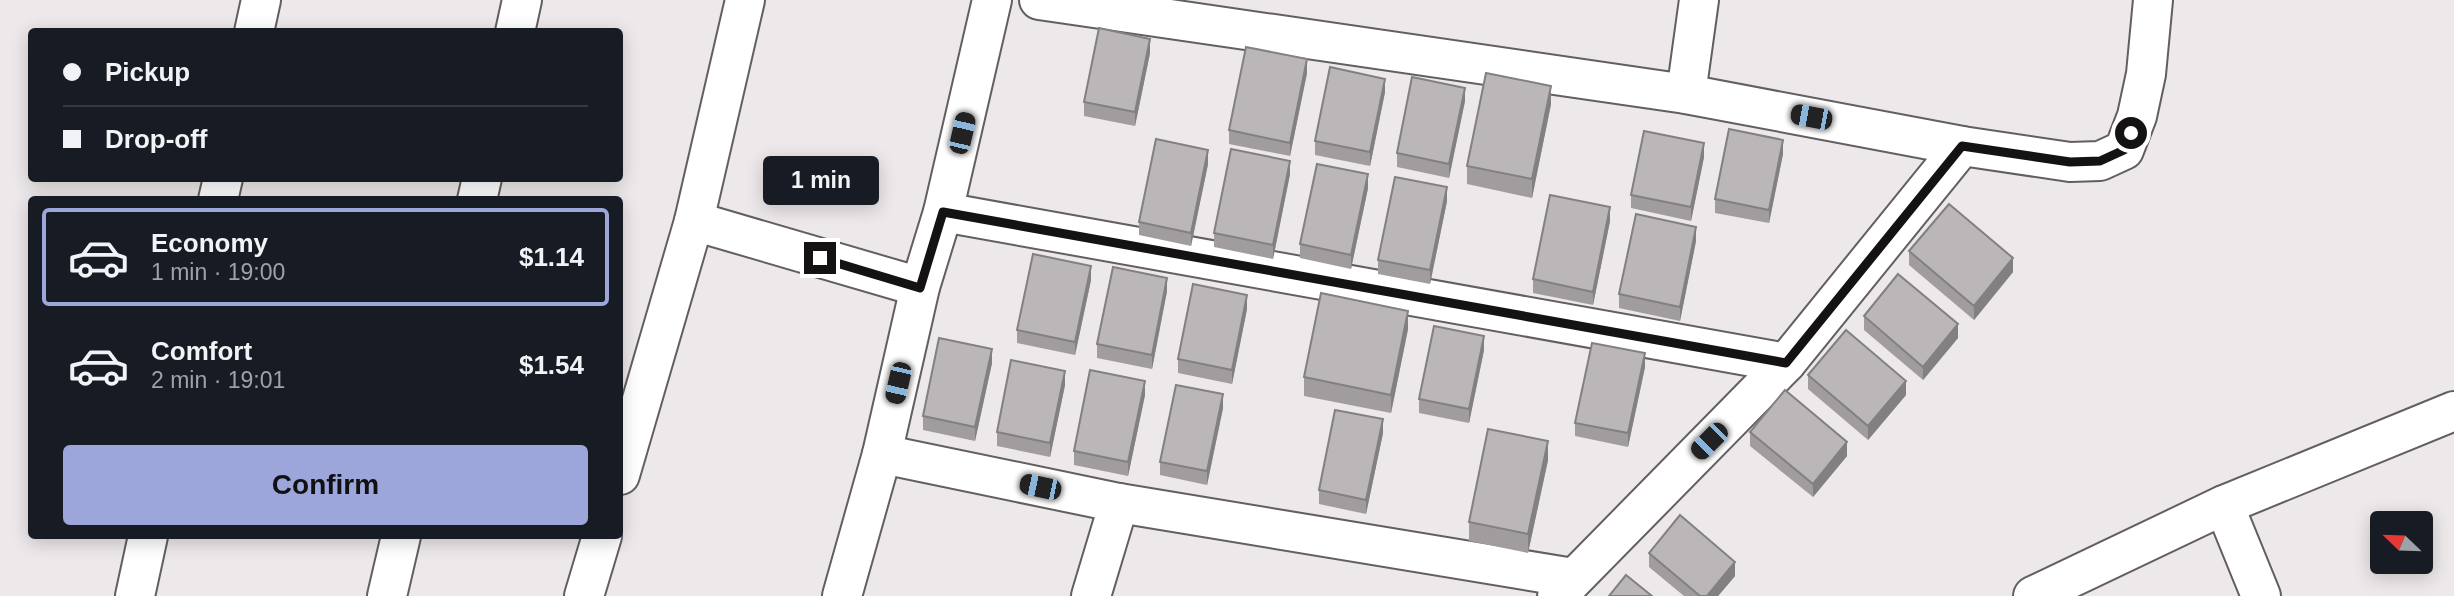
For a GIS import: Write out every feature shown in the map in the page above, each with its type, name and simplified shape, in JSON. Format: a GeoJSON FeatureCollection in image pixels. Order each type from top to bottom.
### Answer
{"type":"FeatureCollection","features":[{"type":"Feature","properties":{"kind":"street"},"geometry":{"type":"LineString","coordinates":[[255,28],[261,0]]}},
{"type":"Feature","properties":{"kind":"street"},"geometry":{"type":"LineString","coordinates":[[516,28],[522,0]]}},
{"type":"Feature","properties":{"kind":"street"},"geometry":{"type":"LineString","coordinates":[[623,465],[694,221],[745,0]]}},
{"type":"Feature","properties":{"kind":"street"},"geometry":{"type":"LineString","coordinates":[[842,596],[882,454],[920,288],[943,212],[992,0]]}},
{"type":"Feature","properties":{"kind":"street"},"geometry":{"type":"LineString","coordinates":[[1039,0],[1241,15],[1962,146],[2070,162],[2100,161],[2124,150],[2140,106],[2153,0]]}},
{"type":"Feature","properties":{"kind":"street"},"geometry":{"type":"LineString","coordinates":[[1686,94],[1699,0]]}},
{"type":"Feature","properties":{"kind":"street"},"geometry":{"type":"LineString","coordinates":[[882,454],[1119,503],[1565,587],[1786,363],[1962,146]]}},
{"type":"Feature","properties":{"kind":"street"},"geometry":{"type":"LineString","coordinates":[[943,212],[1786,363]]}},
{"type":"Feature","properties":{"kind":"street"},"geometry":{"type":"LineString","coordinates":[[694,221],[920,288]]}},
{"type":"Feature","properties":{"kind":"street"},"geometry":{"type":"LineString","coordinates":[[2033,596],[2224,505],[2454,411]]}},
{"type":"Feature","properties":{"kind":"street"},"geometry":{"type":"LineString","coordinates":[[1091,596],[1119,503]]}},
{"type":"Feature","properties":{"kind":"street"},"geometry":{"type":"LineString","coordinates":[[2224,505],[2261,596]]}},
{"type":"Feature","properties":{"kind":"street"},"geometry":{"type":"LineString","coordinates":[[135,596],[147,539]]}},
{"type":"Feature","properties":{"kind":"street"},"geometry":{"type":"LineString","coordinates":[[387,596],[400,539]]}},
{"type":"Feature","properties":{"kind":"street"},"geometry":{"type":"LineString","coordinates":[[584,596],[601,539]]}},
{"type":"Feature","properties":{"kind":"building"},"geometry":{"type":"Polygon","coordinates":[[[1099,28],[1150,39],[1135,112],[1084,102],[1099,28]]]}},
{"type":"Feature","properties":{"kind":"building"},"geometry":{"type":"Polygon","coordinates":[[[1246,47],[1307,59],[1290,143],[1229,130],[1246,47]]]}},
{"type":"Feature","properties":{"kind":"building"},"geometry":{"type":"Polygon","coordinates":[[[1330,67],[1385,79],[1370,152],[1315,141],[1330,67]]]}},
{"type":"Feature","properties":{"kind":"building"},"geometry":{"type":"Polygon","coordinates":[[[1486,73],[1551,86],[1532,179],[1467,166],[1486,73]]]}},
{"type":"Feature","properties":{"kind":"building"},"geometry":{"type":"Polygon","coordinates":[[[1412,77],[1465,88],[1449,164],[1397,153],[1412,77]]]}},
{"type":"Feature","properties":{"kind":"building"},"geometry":{"type":"Polygon","coordinates":[[[1729,129],[1783,140],[1769,210],[1715,199],[1729,129]]]}},
{"type":"Feature","properties":{"kind":"building"},"geometry":{"type":"Polygon","coordinates":[[[1644,131],[1704,143],[1691,207],[1631,195],[1644,131]]]}},
{"type":"Feature","properties":{"kind":"building"},"geometry":{"type":"Polygon","coordinates":[[[1156,139],[1208,150],[1191,233],[1139,222],[1156,139]]]}},
{"type":"Feature","properties":{"kind":"building"},"geometry":{"type":"Polygon","coordinates":[[[1231,149],[1290,161],[1273,245],[1214,233],[1231,149]]]}},
{"type":"Feature","properties":{"kind":"building"},"geometry":{"type":"Polygon","coordinates":[[[1317,164],[1368,174],[1351,255],[1300,244],[1317,164]]]}},
{"type":"Feature","properties":{"kind":"building"},"geometry":{"type":"Polygon","coordinates":[[[1395,177],[1447,187],[1430,270],[1378,260],[1395,177]]]}},
{"type":"Feature","properties":{"kind":"building"},"geometry":{"type":"Polygon","coordinates":[[[1550,195],[1610,207],[1593,292],[1533,279],[1550,195]]]}},
{"type":"Feature","properties":{"kind":"building"},"geometry":{"type":"Polygon","coordinates":[[[1949,204],[2013,258],[1974,306],[1909,251],[1949,204]]]}},
{"type":"Feature","properties":{"kind":"building"},"geometry":{"type":"Polygon","coordinates":[[[1636,214],[1696,227],[1680,307],[1619,294],[1636,214]]]}},
{"type":"Feature","properties":{"kind":"building"},"geometry":{"type":"Polygon","coordinates":[[[1033,254],[1091,266],[1075,342],[1017,330],[1033,254]]]}},
{"type":"Feature","properties":{"kind":"building"},"geometry":{"type":"Polygon","coordinates":[[[1113,267],[1167,278],[1152,355],[1097,344],[1113,267]]]}},
{"type":"Feature","properties":{"kind":"building"},"geometry":{"type":"Polygon","coordinates":[[[1898,274],[1958,324],[1923,367],[1864,316],[1898,274]]]}},
{"type":"Feature","properties":{"kind":"building"},"geometry":{"type":"Polygon","coordinates":[[[1193,284],[1247,295],[1232,370],[1178,359],[1193,284]]]}},
{"type":"Feature","properties":{"kind":"building"},"geometry":{"type":"Polygon","coordinates":[[[1321,293],[1408,311],[1391,395],[1304,377],[1321,293]]]}},
{"type":"Feature","properties":{"kind":"building"},"geometry":{"type":"Polygon","coordinates":[[[1434,326],[1484,336],[1469,409],[1419,399],[1434,326]]]}},
{"type":"Feature","properties":{"kind":"building"},"geometry":{"type":"Polygon","coordinates":[[[1846,330],[1906,381],[1868,426],[1808,375],[1846,330]]]}},
{"type":"Feature","properties":{"kind":"building"},"geometry":{"type":"Polygon","coordinates":[[[939,338],[992,349],[975,427],[923,416],[939,338]]]}},
{"type":"Feature","properties":{"kind":"building"},"geometry":{"type":"Polygon","coordinates":[[[1592,343],[1645,353],[1628,433],[1575,423],[1592,343]]]}},
{"type":"Feature","properties":{"kind":"building"},"geometry":{"type":"Polygon","coordinates":[[[1011,360],[1065,371],[1050,443],[997,432],[1011,360]]]}},
{"type":"Feature","properties":{"kind":"building"},"geometry":{"type":"Polygon","coordinates":[[[1090,370],[1145,381],[1128,462],[1074,451],[1090,370]]]}},
{"type":"Feature","properties":{"kind":"building"},"geometry":{"type":"Polygon","coordinates":[[[1176,385],[1223,394],[1207,471],[1160,462],[1176,385]]]}},
{"type":"Feature","properties":{"kind":"building"},"geometry":{"type":"Polygon","coordinates":[[[1785,390],[1847,442],[1813,484],[1750,432],[1785,390]]]}},
{"type":"Feature","properties":{"kind":"building"},"geometry":{"type":"Polygon","coordinates":[[[1335,410],[1383,419],[1366,500],[1319,490],[1335,410]]]}},
{"type":"Feature","properties":{"kind":"building"},"geometry":{"type":"Polygon","coordinates":[[[1488,429],[1548,441],[1528,534],[1469,522],[1488,429]]]}},
{"type":"Feature","properties":{"kind":"building"},"geometry":{"type":"Polygon","coordinates":[[[1680,515],[1735,562],[1707,596],[1700,596],[1649,553],[1680,515]]]}},
{"type":"Feature","properties":{"kind":"building"},"geometry":{"type":"Polygon","coordinates":[[[1626,575],[1652,596],[1609,596],[1626,575]]]}},
{"type":"Feature","properties":{"kind":"route"},"geometry":{"type":"LineString","coordinates":[[820,258],[920,288],[943,212],[1786,363],[1962,146],[2070,162],[2100,161],[2124,150],[2131,133]]}}]}
